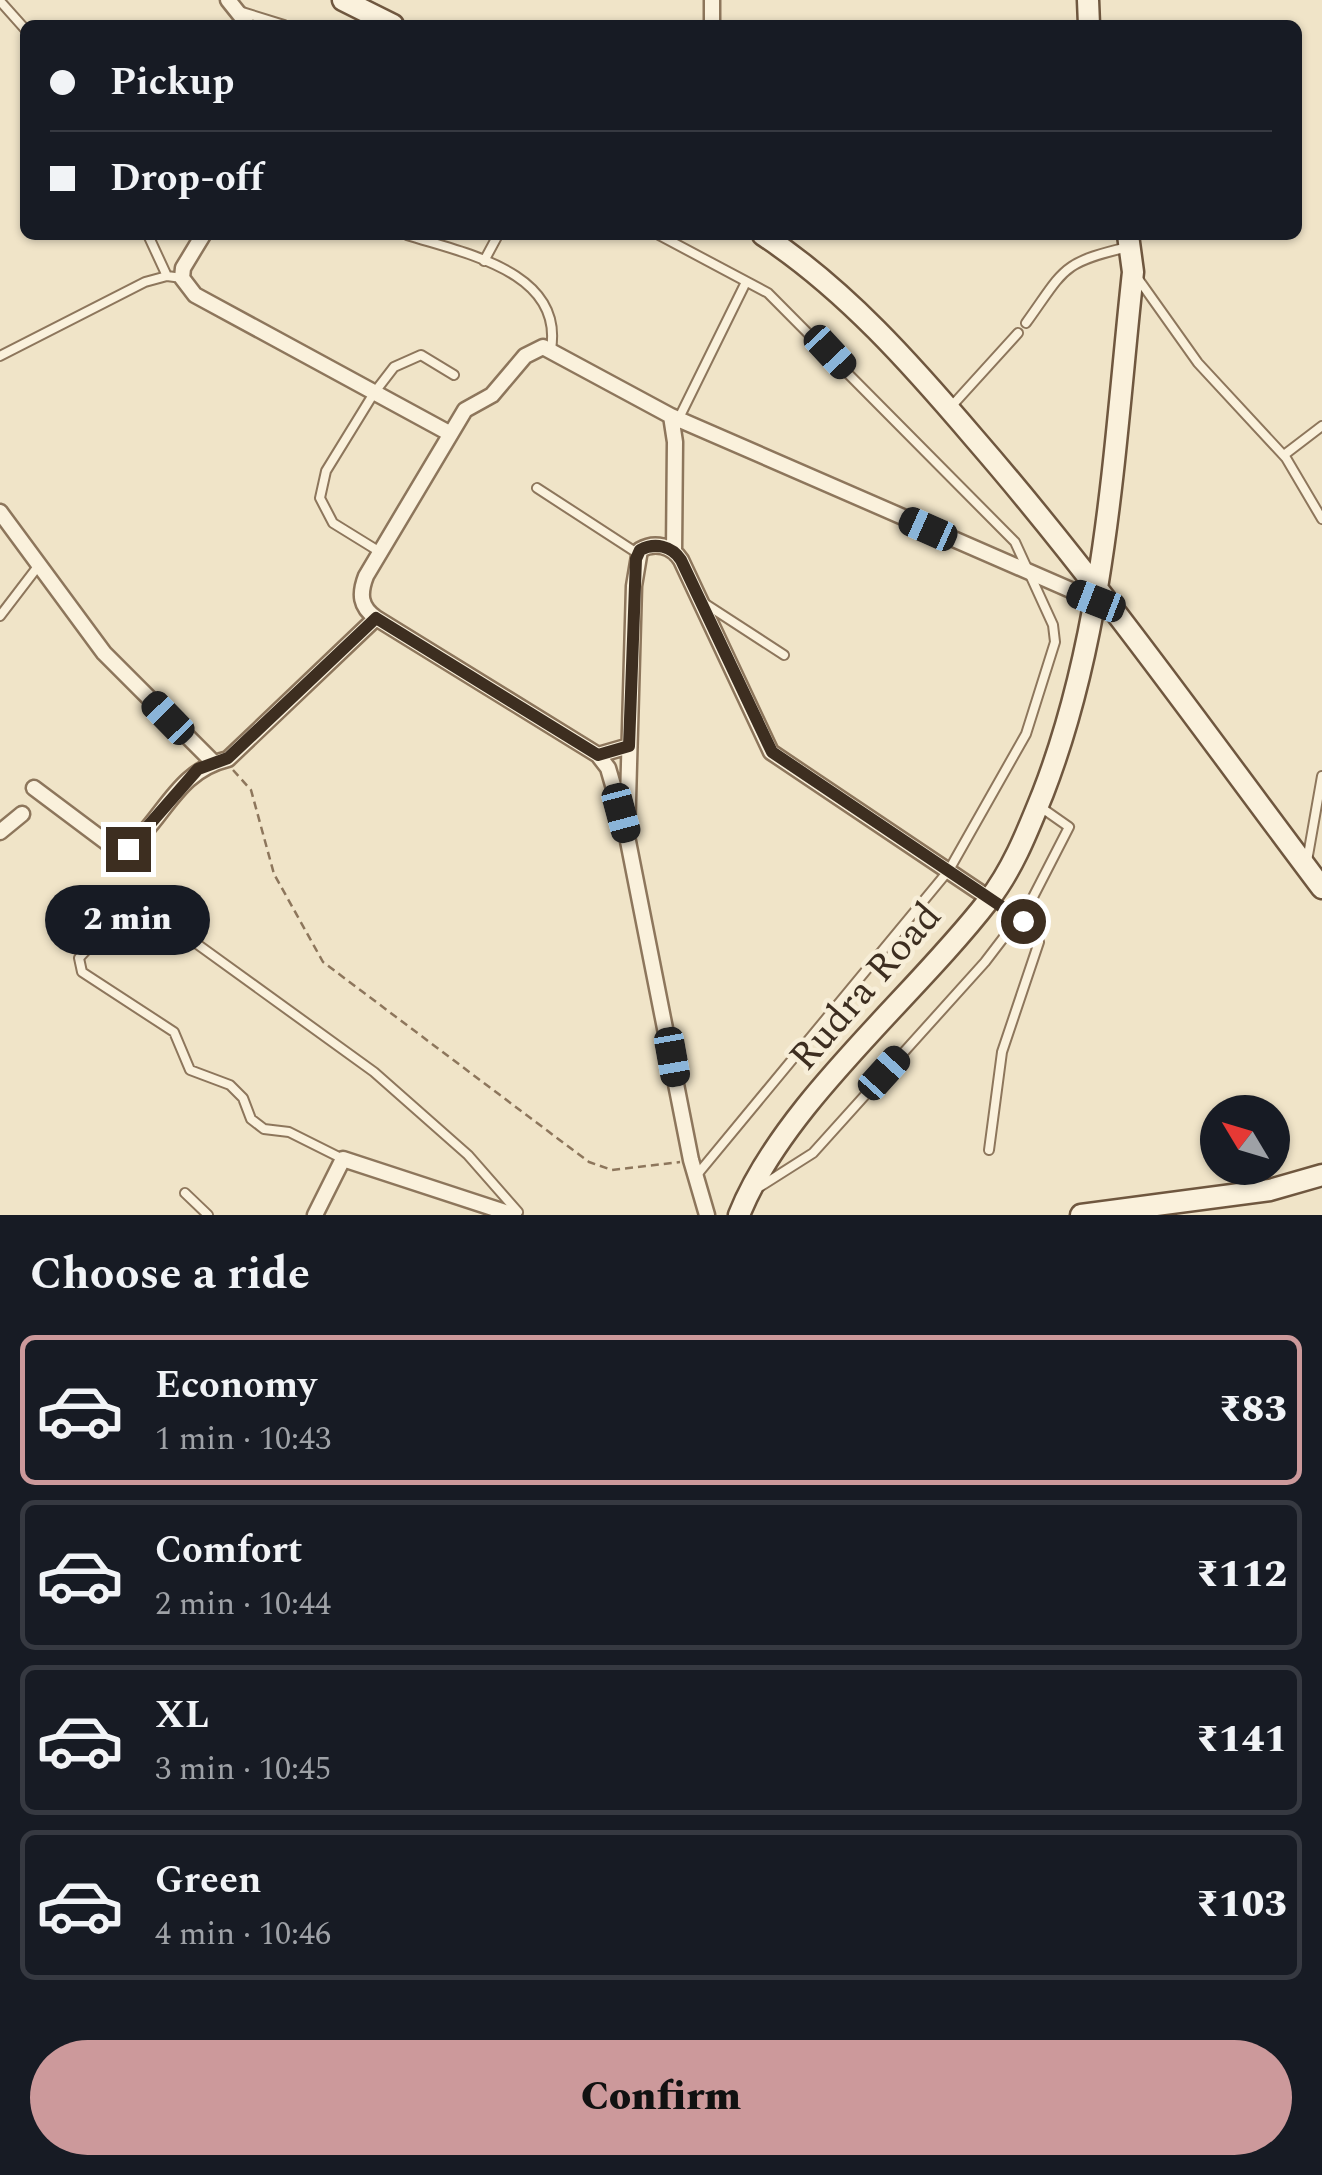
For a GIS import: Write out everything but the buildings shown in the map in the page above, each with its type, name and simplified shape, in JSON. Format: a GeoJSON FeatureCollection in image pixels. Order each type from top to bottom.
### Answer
{"type":"FeatureCollection","features":[{"type":"Feature","properties":{"kind":"street"},"geometry":{"type":"LineString","coordinates":[[344,0],[383,20]]}},
{"type":"Feature","properties":{"kind":"street"},"geometry":{"type":"LineString","coordinates":[[1070,0],[1088,14]]}},
{"type":"Feature","properties":{"kind":"street"},"geometry":{"type":"LineString","coordinates":[[199,240],[175,277],[195,294],[450,433]]}},
{"type":"Feature","properties":{"kind":"street"},"geometry":{"type":"LineString","coordinates":[[769,240],[828,286],[919,372],[1097,594],[1322,888]]}},
{"type":"Feature","properties":{"kind":"street","name":"Rudra Road"},"geometry":{"type":"LineString","coordinates":[[739,1215],[817,1096],[990,899],[1038,806],[1068,721],[1097,594],[1133,272],[1128,241]]}},
{"type":"Feature","properties":{"kind":"street"},"geometry":{"type":"LineString","coordinates":[[707,1215],[692,1160],[627,836],[614,784],[598,755],[367,612],[361,590],[450,433],[465,410],[492,395],[525,356],[552,348],[674,418],[1028,575],[1097,594]]}},
{"type":"Feature","properties":{"kind":"street"},"geometry":{"type":"LineString","coordinates":[[674,418],[674,552],[772,752],[990,899]]}},
{"type":"Feature","properties":{"kind":"street"},"geometry":{"type":"LineString","coordinates":[[0,512],[104,653],[218,761]]}},
{"type":"Feature","properties":{"kind":"street"},"geometry":{"type":"LineString","coordinates":[[627,836],[637,553],[653,546],[674,552]]}},
{"type":"Feature","properties":{"kind":"street"},"geometry":{"type":"LineString","coordinates":[[34,788],[122,850],[134,843],[194,772],[218,761],[376,618]]}},
{"type":"Feature","properties":{"kind":"street"},"geometry":{"type":"LineString","coordinates":[[598,755],[629,746]]}},
{"type":"Feature","properties":{"kind":"street"},"geometry":{"type":"LineString","coordinates":[[0,832],[22,814]]}},
{"type":"Feature","properties":{"kind":"street"},"geometry":{"type":"LineString","coordinates":[[315,1215],[343,1159],[518,1215]]}},
{"type":"Feature","properties":{"kind":"street"},"geometry":{"type":"LineString","coordinates":[[1081,1215],[1270,1190],[1322,1176]]}},
{"type":"Feature","properties":{"kind":"lane"},"geometry":{"type":"LineString","coordinates":[[0,2],[20,24]]}},
{"type":"Feature","properties":{"kind":"lane"},"geometry":{"type":"LineString","coordinates":[[233,5],[271,20]]}},
{"type":"Feature","properties":{"kind":"lane"},"geometry":{"type":"LineString","coordinates":[[0,356],[145,282],[175,277],[151,240]]}},
{"type":"Feature","properties":{"kind":"lane"},"geometry":{"type":"LineString","coordinates":[[422,240],[484,260],[524,282],[541,297],[554,323],[552,348]]}},
{"type":"Feature","properties":{"kind":"lane"},"geometry":{"type":"LineString","coordinates":[[484,260],[495,240]]}},
{"type":"Feature","properties":{"kind":"lane"},"geometry":{"type":"LineString","coordinates":[[667,240],[768,293],[830,352],[1015,542],[1053,626],[1050,666],[1026,734],[949,870],[696,1176]]}},
{"type":"Feature","properties":{"kind":"lane"},"geometry":{"type":"LineString","coordinates":[[1026,324],[1060,273],[1089,256],[1128,241]]}},
{"type":"Feature","properties":{"kind":"lane"},"geometry":{"type":"LineString","coordinates":[[1133,272],[1198,364],[1284,455],[1322,518]]}},
{"type":"Feature","properties":{"kind":"lane"},"geometry":{"type":"LineString","coordinates":[[674,418],[746,282]]}},
{"type":"Feature","properties":{"kind":"lane"},"geometry":{"type":"LineString","coordinates":[[950,409],[1018,334]]}},
{"type":"Feature","properties":{"kind":"lane"},"geometry":{"type":"LineString","coordinates":[[380,552],[333,523],[320,498],[326,471],[394,366],[421,354],[454,375]]}},
{"type":"Feature","properties":{"kind":"lane"},"geometry":{"type":"LineString","coordinates":[[1284,455],[1322,426]]}},
{"type":"Feature","properties":{"kind":"lane"},"geometry":{"type":"LineString","coordinates":[[537,488],[637,553]]}},
{"type":"Feature","properties":{"kind":"lane"},"geometry":{"type":"LineString","coordinates":[[0,616],[39,565]]}},
{"type":"Feature","properties":{"kind":"lane"},"geometry":{"type":"LineString","coordinates":[[700,601],[784,655]]}},
{"type":"Feature","properties":{"kind":"lane"},"geometry":{"type":"LineString","coordinates":[[1306,867],[1322,776]]}},
{"type":"Feature","properties":{"kind":"lane"},"geometry":{"type":"LineString","coordinates":[[752,1190],[813,1153],[954,998],[1018,918],[1068,835],[1066,822],[1038,806]]}},
{"type":"Feature","properties":{"kind":"lane"},"geometry":{"type":"LineString","coordinates":[[989,1150],[1002,1052],[1038,950],[1035,934],[990,899]]}},
{"type":"Feature","properties":{"kind":"lane"},"geometry":{"type":"LineString","coordinates":[[343,1159],[288,1132],[264,1129],[251,1120],[243,1098],[230,1084],[186,1066],[174,1032],[82,972],[79,958],[86,947],[96,940],[131,936],[168,922],[374,1072],[468,1156],[518,1215]]}},
{"type":"Feature","properties":{"kind":"lane"},"geometry":{"type":"LineString","coordinates":[[185,1193],[208,1215]]}},
{"type":"Feature","properties":{"kind":"path"},"geometry":{"type":"LineString","coordinates":[[218,761],[251,790],[274,874],[323,962],[589,1162],[612,1170],[692,1160]]}},
{"type":"Feature","properties":{"kind":"route"},"geometry":{"type":"LineString","coordinates":[[128,849],[202,765],[228,758],[376,618],[598,755],[620,752],[629,746],[636,559],[645,546],[653,546],[670,548],[681,560],[762,739],[772,752],[1023,921]]}}]}
